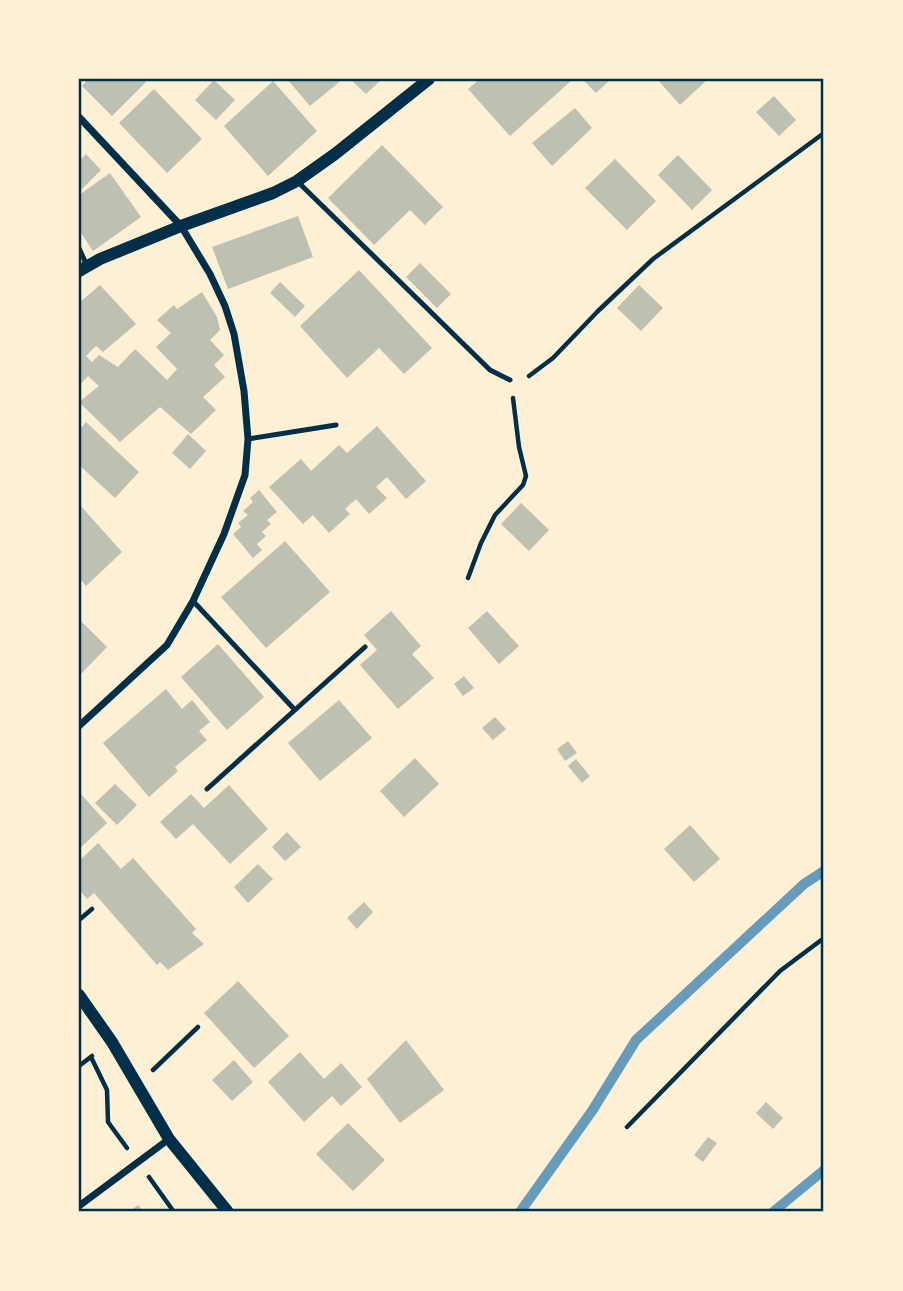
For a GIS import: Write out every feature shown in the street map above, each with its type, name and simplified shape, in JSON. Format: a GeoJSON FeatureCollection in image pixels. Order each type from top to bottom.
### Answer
{"type":"FeatureCollection","features":[{"type":"Feature","properties":{"kind":"street"},"geometry":{"type":"LineString","coordinates":[[83,269],[181,226],[273,193],[297,181],[429,79]]}},
{"type":"Feature","properties":{"kind":"street"},"geometry":{"type":"LineString","coordinates":[[79,117],[181,226],[225,306],[234,334],[244,391],[248,439],[245,475],[224,534],[193,601],[167,645],[79,726]]}},
{"type":"Feature","properties":{"kind":"street"},"geometry":{"type":"LineString","coordinates":[[79,995],[112,1042],[169,1139],[228,1212]]}},
{"type":"Feature","properties":{"kind":"street"},"geometry":{"type":"LineString","coordinates":[[79,1206],[169,1139]]}},
{"type":"Feature","properties":{"kind":"lane"},"geometry":{"type":"LineString","coordinates":[[297,181],[490,370],[510,380]]}},
{"type":"Feature","properties":{"kind":"lane"},"geometry":{"type":"LineString","coordinates":[[79,248],[83,269]]}},
{"type":"Feature","properties":{"kind":"lane"},"geometry":{"type":"LineString","coordinates":[[248,439],[336,425]]}},
{"type":"Feature","properties":{"kind":"lane"},"geometry":{"type":"LineString","coordinates":[[193,601],[295,710]]}},
{"type":"Feature","properties":{"kind":"lane"},"geometry":{"type":"LineString","coordinates":[[207,789],[365,648]]}},
{"type":"Feature","properties":{"kind":"path"},"geometry":{"type":"LineString","coordinates":[[467,578],[495,515],[523,485],[526,476],[519,447],[510,380],[525,378],[553,358],[653,259],[824,133]]}},
{"type":"Feature","properties":{"kind":"path"},"geometry":{"type":"LineString","coordinates":[[79,920],[92,909]]}},
{"type":"Feature","properties":{"kind":"path"},"geometry":{"type":"LineString","coordinates":[[627,1127],[780,971],[824,938]]}},
{"type":"Feature","properties":{"kind":"path"},"geometry":{"type":"LineString","coordinates":[[137,1085],[198,1027]]}},
{"type":"Feature","properties":{"kind":"path"},"geometry":{"type":"LineString","coordinates":[[79,1066],[91,1057],[107,1090],[108,1122],[174,1212]]}},
{"type":"Feature","properties":{"kind":"building"},"geometry":{"type":"Polygon","coordinates":[[[88,79],[143,79],[146,82],[112,116],[82,86],[88,79]]]}},
{"type":"Feature","properties":{"kind":"building"},"geometry":{"type":"Polygon","coordinates":[[[287,79],[343,79],[310,106],[287,79]]]}},
{"type":"Feature","properties":{"kind":"building"},"geometry":{"type":"Polygon","coordinates":[[[350,79],[382,79],[366,94],[350,79]]]}},
{"type":"Feature","properties":{"kind":"building"},"geometry":{"type":"Polygon","coordinates":[[[480,79],[573,79],[510,136],[468,89],[480,79]]]}},
{"type":"Feature","properties":{"kind":"building"},"geometry":{"type":"Polygon","coordinates":[[[582,79],[611,79],[596,93],[582,79]]]}},
{"type":"Feature","properties":{"kind":"building"},"geometry":{"type":"Polygon","coordinates":[[[657,79],[708,79],[680,105],[657,79]]]}},
{"type":"Feature","properties":{"kind":"building"},"geometry":{"type":"Polygon","coordinates":[[[214,80],[235,100],[216,120],[195,100],[214,80]]]}},
{"type":"Feature","properties":{"kind":"building"},"geometry":{"type":"Polygon","coordinates":[[[273,81],[317,131],[268,176],[224,126],[273,81]]]}},
{"type":"Feature","properties":{"kind":"building"},"geometry":{"type":"Polygon","coordinates":[[[154,89],[202,139],[167,173],[119,123],[154,89]]]}},
{"type":"Feature","properties":{"kind":"building"},"geometry":{"type":"Polygon","coordinates":[[[774,96],[796,120],[779,136],[756,112],[774,96]]]}},
{"type":"Feature","properties":{"kind":"building"},"geometry":{"type":"Polygon","coordinates":[[[575,108],[592,128],[552,166],[532,143],[575,108]]]}},
{"type":"Feature","properties":{"kind":"building"},"geometry":{"type":"Polygon","coordinates":[[[382,145],[443,207],[425,225],[410,210],[374,245],[328,198],[382,145]]]}},
{"type":"Feature","properties":{"kind":"building"},"geometry":{"type":"Polygon","coordinates":[[[86,154],[101,170],[81,190],[79,161],[86,154]]]}},
{"type":"Feature","properties":{"kind":"building"},"geometry":{"type":"Polygon","coordinates":[[[678,155],[712,190],[692,210],[658,175],[678,155]]]}},
{"type":"Feature","properties":{"kind":"building"},"geometry":{"type":"Polygon","coordinates":[[[615,159],[656,201],[627,230],[585,188],[615,159]]]}},
{"type":"Feature","properties":{"kind":"building"},"geometry":{"type":"Polygon","coordinates":[[[110,173],[141,217],[93,251],[79,230],[79,195],[110,173]]]}},
{"type":"Feature","properties":{"kind":"building"},"geometry":{"type":"Polygon","coordinates":[[[298,216],[313,257],[228,289],[212,247],[298,216]]]}},
{"type":"Feature","properties":{"kind":"building"},"geometry":{"type":"Polygon","coordinates":[[[420,263],[451,294],[437,308],[406,277],[420,263]]]}},
{"type":"Feature","properties":{"kind":"building"},"geometry":{"type":"Polygon","coordinates":[[[359,270],[432,348],[404,374],[379,348],[347,378],[300,326],[359,270]]]}},
{"type":"Feature","properties":{"kind":"building"},"geometry":{"type":"Polygon","coordinates":[[[280,282],[305,306],[295,317],[270,293],[280,282]]]}},
{"type":"Feature","properties":{"kind":"building"},"geometry":{"type":"Polygon","coordinates":[[[100,285],[136,324],[103,352],[96,346],[86,356],[92,362],[99,355],[118,367],[135,349],[167,380],[177,369],[156,347],[171,333],[157,320],[174,305],[177,309],[202,292],[217,317],[220,330],[210,340],[224,355],[214,365],[225,377],[203,397],[216,410],[191,434],[160,407],[120,442],[79,402],[99,386],[88,376],[79,386],[79,303],[100,285]]]}},
{"type":"Feature","properties":{"kind":"building"},"geometry":{"type":"Polygon","coordinates":[[[639,285],[663,308],[641,331],[617,308],[639,285]]]}},
{"type":"Feature","properties":{"kind":"building"},"geometry":{"type":"Polygon","coordinates":[[[86,422],[139,472],[115,498],[79,465],[79,430],[86,422]]]}},
{"type":"Feature","properties":{"kind":"building"},"geometry":{"type":"Polygon","coordinates":[[[377,426],[426,481],[406,499],[387,477],[376,487],[387,498],[369,514],[356,499],[345,509],[350,514],[329,533],[313,515],[303,524],[269,487],[301,459],[311,471],[339,445],[347,453],[377,426]]]}},
{"type":"Feature","properties":{"kind":"building"},"geometry":{"type":"Polygon","coordinates":[[[188,434],[206,451],[190,469],[172,453],[188,434]]]}},
{"type":"Feature","properties":{"kind":"building"},"geometry":{"type":"Polygon","coordinates":[[[259,490],[277,512],[267,520],[271,524],[262,532],[266,536],[257,544],[262,550],[253,558],[233,534],[241,527],[238,523],[248,515],[243,511],[253,502],[250,498],[259,490]]]}},
{"type":"Feature","properties":{"kind":"building"},"geometry":{"type":"Polygon","coordinates":[[[521,503],[549,530],[529,551],[501,524],[521,503]]]}},
{"type":"Feature","properties":{"kind":"building"},"geometry":{"type":"Polygon","coordinates":[[[79,504],[122,552],[86,586],[79,578],[79,504]]]}},
{"type":"Feature","properties":{"kind":"building"},"geometry":{"type":"Polygon","coordinates":[[[285,541],[330,592],[266,648],[221,597],[285,541]]]}},
{"type":"Feature","properties":{"kind":"building"},"geometry":{"type":"Polygon","coordinates":[[[391,611],[421,646],[412,654],[434,678],[398,709],[360,665],[377,650],[364,635],[391,611]]]}},
{"type":"Feature","properties":{"kind":"building"},"geometry":{"type":"Polygon","coordinates":[[[487,611],[519,646],[499,664],[468,628],[487,611]]]}},
{"type":"Feature","properties":{"kind":"building"},"geometry":{"type":"Polygon","coordinates":[[[79,619],[107,647],[79,676],[79,619]]]}},
{"type":"Feature","properties":{"kind":"building"},"geometry":{"type":"Polygon","coordinates":[[[218,644],[264,697],[227,730],[181,677],[218,644]]]}},
{"type":"Feature","properties":{"kind":"building"},"geometry":{"type":"Polygon","coordinates":[[[464,676],[474,688],[463,696],[454,684],[464,676]]]}},
{"type":"Feature","properties":{"kind":"building"},"geometry":{"type":"Polygon","coordinates":[[[166,689],[182,709],[192,700],[210,722],[199,731],[207,740],[175,767],[178,771],[149,797],[103,743],[166,689]]]}},
{"type":"Feature","properties":{"kind":"building"},"geometry":{"type":"Polygon","coordinates":[[[339,700],[372,738],[320,781],[288,743],[339,700]]]}},
{"type":"Feature","properties":{"kind":"building"},"geometry":{"type":"Polygon","coordinates":[[[495,717],[506,729],[493,740],[482,728],[495,717]]]}},
{"type":"Feature","properties":{"kind":"building"},"geometry":{"type":"Polygon","coordinates":[[[568,741],[577,753],[565,761],[557,749],[568,741]]]}},
{"type":"Feature","properties":{"kind":"building"},"geometry":{"type":"Polygon","coordinates":[[[415,758],[439,784],[404,817],[380,791],[415,758]]]}},
{"type":"Feature","properties":{"kind":"building"},"geometry":{"type":"Polygon","coordinates":[[[576,759],[590,776],[582,783],[568,766],[576,759]]]}},
{"type":"Feature","properties":{"kind":"building"},"geometry":{"type":"Polygon","coordinates":[[[115,784],[137,805],[117,825],[95,803],[115,784]]]}},
{"type":"Feature","properties":{"kind":"building"},"geometry":{"type":"Polygon","coordinates":[[[229,785],[268,829],[230,864],[193,824],[176,839],[160,822],[191,794],[204,808],[229,785]]]}},
{"type":"Feature","properties":{"kind":"building"},"geometry":{"type":"Polygon","coordinates":[[[79,792],[107,823],[79,849],[79,792]]]}},
{"type":"Feature","properties":{"kind":"building"},"geometry":{"type":"Polygon","coordinates":[[[690,825],[720,859],[694,882],[664,849],[690,825]]]}},
{"type":"Feature","properties":{"kind":"building"},"geometry":{"type":"Polygon","coordinates":[[[287,832],[301,847],[285,861],[272,847],[287,832]]]}},
{"type":"Feature","properties":{"kind":"building"},"geometry":{"type":"Polygon","coordinates":[[[98,843],[121,869],[133,858],[196,929],[192,933],[204,944],[168,970],[160,962],[157,965],[94,893],[87,899],[79,889],[79,861],[98,843]]]}},
{"type":"Feature","properties":{"kind":"building"},"geometry":{"type":"Polygon","coordinates":[[[258,864],[273,879],[248,903],[234,887],[258,864]]]}},
{"type":"Feature","properties":{"kind":"building"},"geometry":{"type":"Polygon","coordinates":[[[364,902],[373,912],[357,929],[347,918],[364,902]]]}},
{"type":"Feature","properties":{"kind":"building"},"geometry":{"type":"Polygon","coordinates":[[[238,981],[289,1036],[254,1068],[204,1013],[238,981]]]}},
{"type":"Feature","properties":{"kind":"building"},"geometry":{"type":"Polygon","coordinates":[[[406,1040],[444,1090],[400,1123],[367,1079],[406,1040]]]}},
{"type":"Feature","properties":{"kind":"building"},"geometry":{"type":"Polygon","coordinates":[[[300,1052],[324,1079],[341,1063],[362,1087],[341,1106],[332,1096],[304,1122],[268,1082],[300,1052]]]}},
{"type":"Feature","properties":{"kind":"building"},"geometry":{"type":"Polygon","coordinates":[[[234,1060],[253,1082],[232,1101],[212,1080],[234,1060]]]}},
{"type":"Feature","properties":{"kind":"building"},"geometry":{"type":"Polygon","coordinates":[[[766,1102],[783,1118],[773,1129],[756,1113],[766,1102]]]}},
{"type":"Feature","properties":{"kind":"building"},"geometry":{"type":"Polygon","coordinates":[[[348,1123],[385,1160],[353,1191],[316,1154],[348,1123]]]}},
{"type":"Feature","properties":{"kind":"building"},"geometry":{"type":"Polygon","coordinates":[[[708,1137],[717,1143],[703,1162],[694,1155],[708,1137]]]}},
{"type":"Feature","properties":{"kind":"building"},"geometry":{"type":"Polygon","coordinates":[[[138,1205],[144,1212],[129,1212],[138,1205]]]}},
{"type":"Feature","properties":{"kind":"waterway"},"geometry":{"type":"LineString","coordinates":[[520,1212],[592,1111],[636,1040],[804,884],[824,871]]}},
{"type":"Feature","properties":{"kind":"waterway"},"geometry":{"type":"LineString","coordinates":[[773,1212],[824,1170]]}}]}
